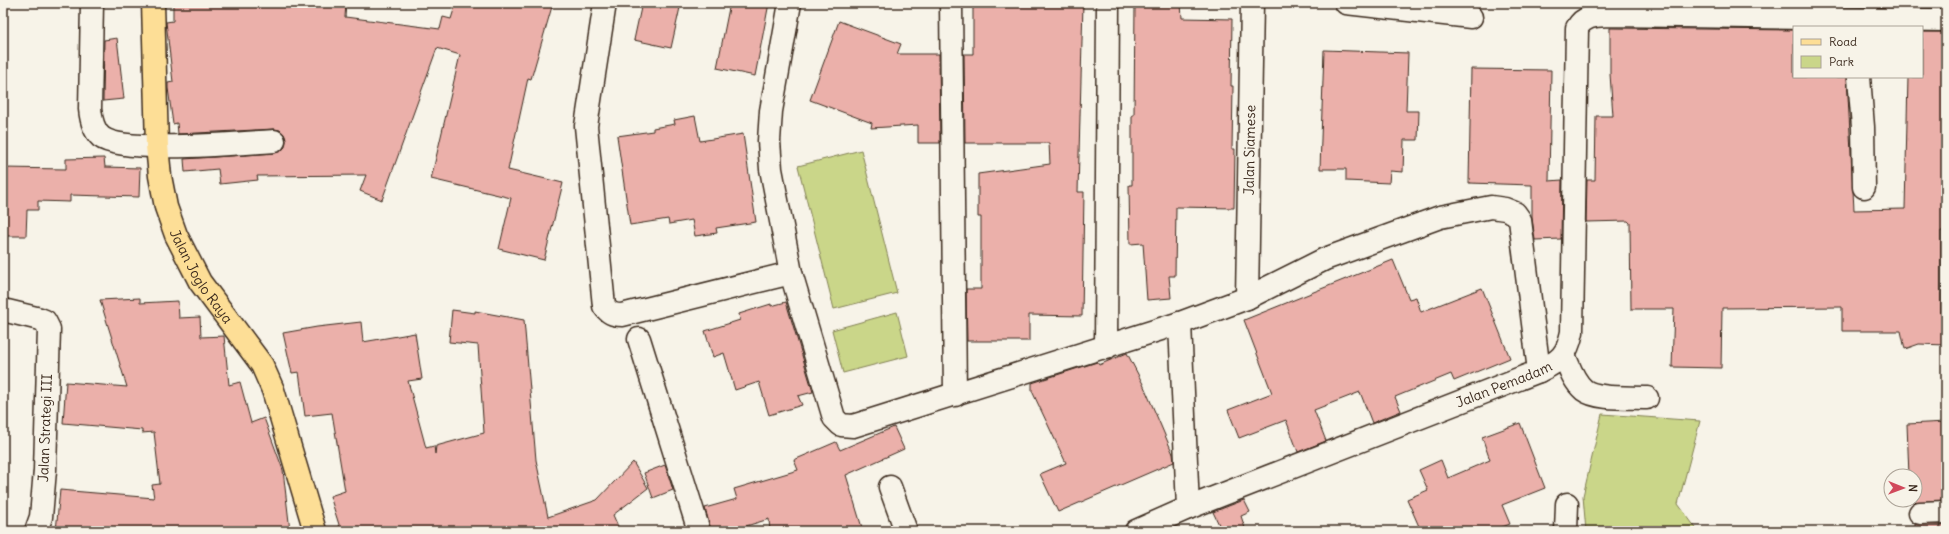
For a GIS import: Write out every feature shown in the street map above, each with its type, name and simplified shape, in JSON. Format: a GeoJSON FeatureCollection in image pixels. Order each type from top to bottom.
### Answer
{"type":"FeatureCollection","features":[{"type":"Feature","properties":{"kind":"main road","name":"Jalan Joglo Raya"},"geometry":{"type":"LineString","coordinates":[[153,3],[157,146],[160,176],[166,207],[176,235],[200,282],[262,365],[273,390],[315,531]]}},
{"type":"Feature","properties":{"kind":"street"},"geometry":{"type":"LineString","coordinates":[[92,3],[90,109],[92,121],[96,131],[102,137],[121,145],[157,146],[274,141]]}},
{"type":"Feature","properties":{"kind":"street"},"geometry":{"type":"LineString","coordinates":[[605,3],[586,126],[604,306],[608,312],[614,315],[622,315],[791,273]]}},
{"type":"Feature","properties":{"kind":"street"},"geometry":{"type":"LineString","coordinates":[[790,3],[771,111],[769,141],[771,169],[791,273],[834,418],[841,425],[853,426],[1106,348],[1247,298],[1325,259],[1440,217],[1491,207],[1505,208],[1515,213],[1520,220],[1539,371]]}},
{"type":"Feature","properties":{"kind":"street"},"geometry":{"type":"LineString","coordinates":[[951,3],[955,395]]}},
{"type":"Feature","properties":{"kind":"street"},"geometry":{"type":"LineString","coordinates":[[1106,348],[1108,3]]}},
{"type":"Feature","properties":{"kind":"street","name":"Jalan Siamese"},"geometry":{"type":"LineString","coordinates":[[1247,298],[1252,3]]}},
{"type":"Feature","properties":{"kind":"street"},"geometry":{"type":"LineString","coordinates":[[1346,3],[1471,17]]}},
{"type":"Feature","properties":{"kind":"street"},"geometry":{"type":"LineString","coordinates":[[1626,9],[1788,11],[1860,23],[1946,20]]}},
{"type":"Feature","properties":{"kind":"street","name":"Jalan Pemadam"},"geometry":{"type":"LineString","coordinates":[[1136,531],[1188,508],[1539,371],[1556,363],[1564,355],[1572,332],[1577,28],[1581,21],[1586,18],[1626,9]]}},
{"type":"Feature","properties":{"kind":"street"},"geometry":{"type":"LineString","coordinates":[[1859,78],[1863,127],[1864,187]]}},
{"type":"Feature","properties":{"kind":"street","name":"Jalan Strategi III"},"geometry":{"type":"LineString","coordinates":[[3,310],[40,318],[49,329],[45,470],[41,517],[36,531]]}},
{"type":"Feature","properties":{"kind":"street"},"geometry":{"type":"LineString","coordinates":[[1180,323],[1188,508]]}},
{"type":"Feature","properties":{"kind":"street"},"geometry":{"type":"LineString","coordinates":[[639,340],[699,531]]}},
{"type":"Feature","properties":{"kind":"street"},"geometry":{"type":"LineString","coordinates":[[1564,355],[1572,374],[1584,390],[1604,396],[1647,398]]}},
{"type":"Feature","properties":{"kind":"street"},"geometry":{"type":"LineString","coordinates":[[890,487],[906,531]]}},
{"type":"Feature","properties":{"kind":"street"},"geometry":{"type":"LineString","coordinates":[[1566,531],[1567,504]]}},
{"type":"Feature","properties":{"kind":"street"},"geometry":{"type":"LineString","coordinates":[[1920,513],[1946,512]]}},
{"type":"Feature","properties":{"kind":"green space"},"geometry":{"type":"Polygon","coordinates":[[[861,150],[897,293],[834,309],[798,166],[861,150]]]}},
{"type":"Feature","properties":{"kind":"green space"},"geometry":{"type":"Polygon","coordinates":[[[897,312],[908,356],[843,373],[832,330],[897,312]]]}},
{"type":"Feature","properties":{"kind":"green space"},"geometry":{"type":"Polygon","coordinates":[[[1602,414],[1700,421],[1678,504],[1698,531],[1586,531],[1583,496],[1602,414]]]}},
{"type":"Feature","properties":{"kind":"building"},"geometry":{"type":"Polygon","coordinates":[[[173,3],[346,3],[345,17],[440,29],[443,17],[451,19],[456,3],[553,3],[531,79],[528,78],[508,170],[563,183],[544,260],[499,249],[511,198],[431,179],[460,55],[437,48],[382,200],[360,191],[366,175],[257,176],[258,180],[220,184],[218,169],[185,172],[184,159],[275,153],[281,151],[285,147],[286,141],[284,134],[280,130],[274,129],[178,134],[177,123],[173,124],[168,88],[168,83],[173,82],[166,22],[173,21],[173,3]]]}},
{"type":"Feature","properties":{"kind":"building"},"geometry":{"type":"Polygon","coordinates":[[[642,3],[681,3],[671,48],[634,40],[642,3]]]}},
{"type":"Feature","properties":{"kind":"building"},"geometry":{"type":"Polygon","coordinates":[[[730,3],[769,3],[755,76],[717,68],[730,3]]]}},
{"type":"Feature","properties":{"kind":"building"},"geometry":{"type":"Polygon","coordinates":[[[973,3],[1083,3],[1078,192],[1084,192],[1082,316],[1029,315],[1029,341],[967,341],[966,289],[981,289],[981,217],[978,217],[978,174],[1050,164],[1049,143],[965,143],[964,54],[973,54],[973,3]]]}},
{"type":"Feature","properties":{"kind":"building"},"geometry":{"type":"Polygon","coordinates":[[[1135,3],[1181,3],[1182,18],[1232,19],[1231,86],[1233,86],[1232,149],[1235,149],[1234,208],[1176,207],[1175,276],[1169,276],[1171,298],[1147,300],[1143,243],[1130,244],[1129,185],[1132,185],[1135,3]]]}},
{"type":"Feature","properties":{"kind":"building"},"geometry":{"type":"Polygon","coordinates":[[[1645,3],[1806,3],[1805,5],[1645,3]]]}},
{"type":"Feature","properties":{"kind":"building"},"geometry":{"type":"Polygon","coordinates":[[[839,21],[901,44],[897,54],[939,54],[940,143],[918,143],[918,125],[871,128],[872,123],[810,100],[839,21]]]}},
{"type":"Feature","properties":{"kind":"building"},"geometry":{"type":"Polygon","coordinates":[[[1610,28],[1793,30],[1793,78],[1847,78],[1854,210],[1905,209],[1908,78],[1923,78],[1923,32],[1946,32],[1945,231],[1941,231],[1941,313],[1946,313],[1946,345],[1919,344],[1905,349],[1901,331],[1842,331],[1842,307],[1722,308],[1721,368],[1672,367],[1674,309],[1631,309],[1630,223],[1628,221],[1586,222],[1587,180],[1595,180],[1596,116],[1613,116],[1610,74],[1610,28]]]}},
{"type":"Feature","properties":{"kind":"building"},"geometry":{"type":"Polygon","coordinates":[[[117,38],[124,99],[103,101],[104,40],[117,38]]]}},
{"type":"Feature","properties":{"kind":"building"},"geometry":{"type":"Polygon","coordinates":[[[1324,50],[1408,53],[1406,111],[1419,111],[1418,140],[1404,140],[1403,172],[1390,171],[1389,183],[1346,181],[1346,169],[1320,169],[1324,50]]]}},
{"type":"Feature","properties":{"kind":"building"},"geometry":{"type":"Polygon","coordinates":[[[1471,69],[1551,70],[1549,181],[1562,180],[1561,239],[1535,240],[1532,218],[1532,185],[1469,183],[1471,69]]]}},
{"type":"Feature","properties":{"kind":"building"},"geometry":{"type":"Polygon","coordinates":[[[695,116],[700,141],[743,134],[756,222],[716,228],[717,233],[695,236],[692,220],[669,224],[668,219],[630,225],[617,136],[653,131],[653,128],[675,124],[674,120],[695,116]]]}},
{"type":"Feature","properties":{"kind":"building"},"geometry":{"type":"Polygon","coordinates":[[[104,158],[105,167],[140,168],[139,197],[70,195],[70,202],[38,201],[38,210],[27,210],[26,236],[3,236],[3,168],[66,169],[66,159],[104,158]]]}},
{"type":"Feature","properties":{"kind":"building"},"geometry":{"type":"Polygon","coordinates":[[[1393,260],[1409,299],[1416,297],[1421,312],[1482,288],[1510,358],[1454,381],[1451,374],[1395,397],[1401,411],[1372,423],[1360,392],[1314,410],[1326,441],[1298,452],[1286,420],[1239,438],[1228,410],[1272,393],[1244,320],[1393,260]]]}},
{"type":"Feature","properties":{"kind":"building"},"geometry":{"type":"Polygon","coordinates":[[[140,298],[140,303],[178,301],[179,318],[200,317],[201,337],[224,336],[229,385],[240,382],[251,423],[264,418],[283,470],[290,531],[56,531],[60,490],[154,498],[152,485],[160,484],[154,432],[142,433],[142,430],[63,423],[66,382],[127,387],[100,300],[140,298]]]}},
{"type":"Feature","properties":{"kind":"building"},"geometry":{"type":"Polygon","coordinates":[[[786,302],[813,392],[798,396],[802,405],[769,415],[759,382],[735,390],[724,353],[713,357],[705,331],[740,320],[739,314],[771,304],[771,306],[786,302]]]}},
{"type":"Feature","properties":{"kind":"building"},"geometry":{"type":"Polygon","coordinates":[[[452,310],[475,313],[475,311],[524,320],[536,460],[548,517],[597,500],[633,462],[648,488],[613,515],[620,531],[341,531],[330,496],[345,491],[332,413],[305,416],[299,372],[292,373],[283,333],[361,322],[363,342],[415,333],[422,379],[408,381],[426,448],[434,446],[435,454],[436,446],[484,433],[478,345],[449,342],[452,310]]]}},
{"type":"Feature","properties":{"kind":"building"},"geometry":{"type":"Polygon","coordinates":[[[1127,353],[1143,384],[1173,454],[1174,462],[1058,512],[1040,474],[1066,463],[1032,391],[1032,383],[1097,362],[1099,365],[1127,353]]]}},
{"type":"Feature","properties":{"kind":"building"},"geometry":{"type":"Polygon","coordinates":[[[1946,422],[1946,500],[1923,501],[1923,468],[1909,468],[1907,424],[1946,422]]]}},
{"type":"Feature","properties":{"kind":"building"},"geometry":{"type":"Polygon","coordinates":[[[1520,423],[1545,488],[1502,505],[1510,524],[1492,531],[1421,531],[1407,499],[1428,490],[1419,470],[1441,460],[1448,478],[1490,460],[1482,437],[1520,423]]]}},
{"type":"Feature","properties":{"kind":"building"},"geometry":{"type":"Polygon","coordinates":[[[894,427],[904,449],[846,475],[863,531],[770,531],[769,519],[730,531],[711,531],[705,508],[737,499],[734,489],[798,470],[794,460],[836,442],[840,450],[894,427]]]}},
{"type":"Feature","properties":{"kind":"building"},"geometry":{"type":"Polygon","coordinates":[[[665,465],[673,490],[653,498],[644,473],[665,465]]]}},
{"type":"Feature","properties":{"kind":"building"},"geometry":{"type":"Polygon","coordinates":[[[1244,500],[1250,512],[1241,516],[1246,531],[1222,531],[1213,512],[1244,500]]]}},
{"type":"Feature","properties":{"kind":"building"},"geometry":{"type":"Polygon","coordinates":[[[1915,524],[1946,525],[1946,531],[1915,531],[1915,524]]]}}]}
